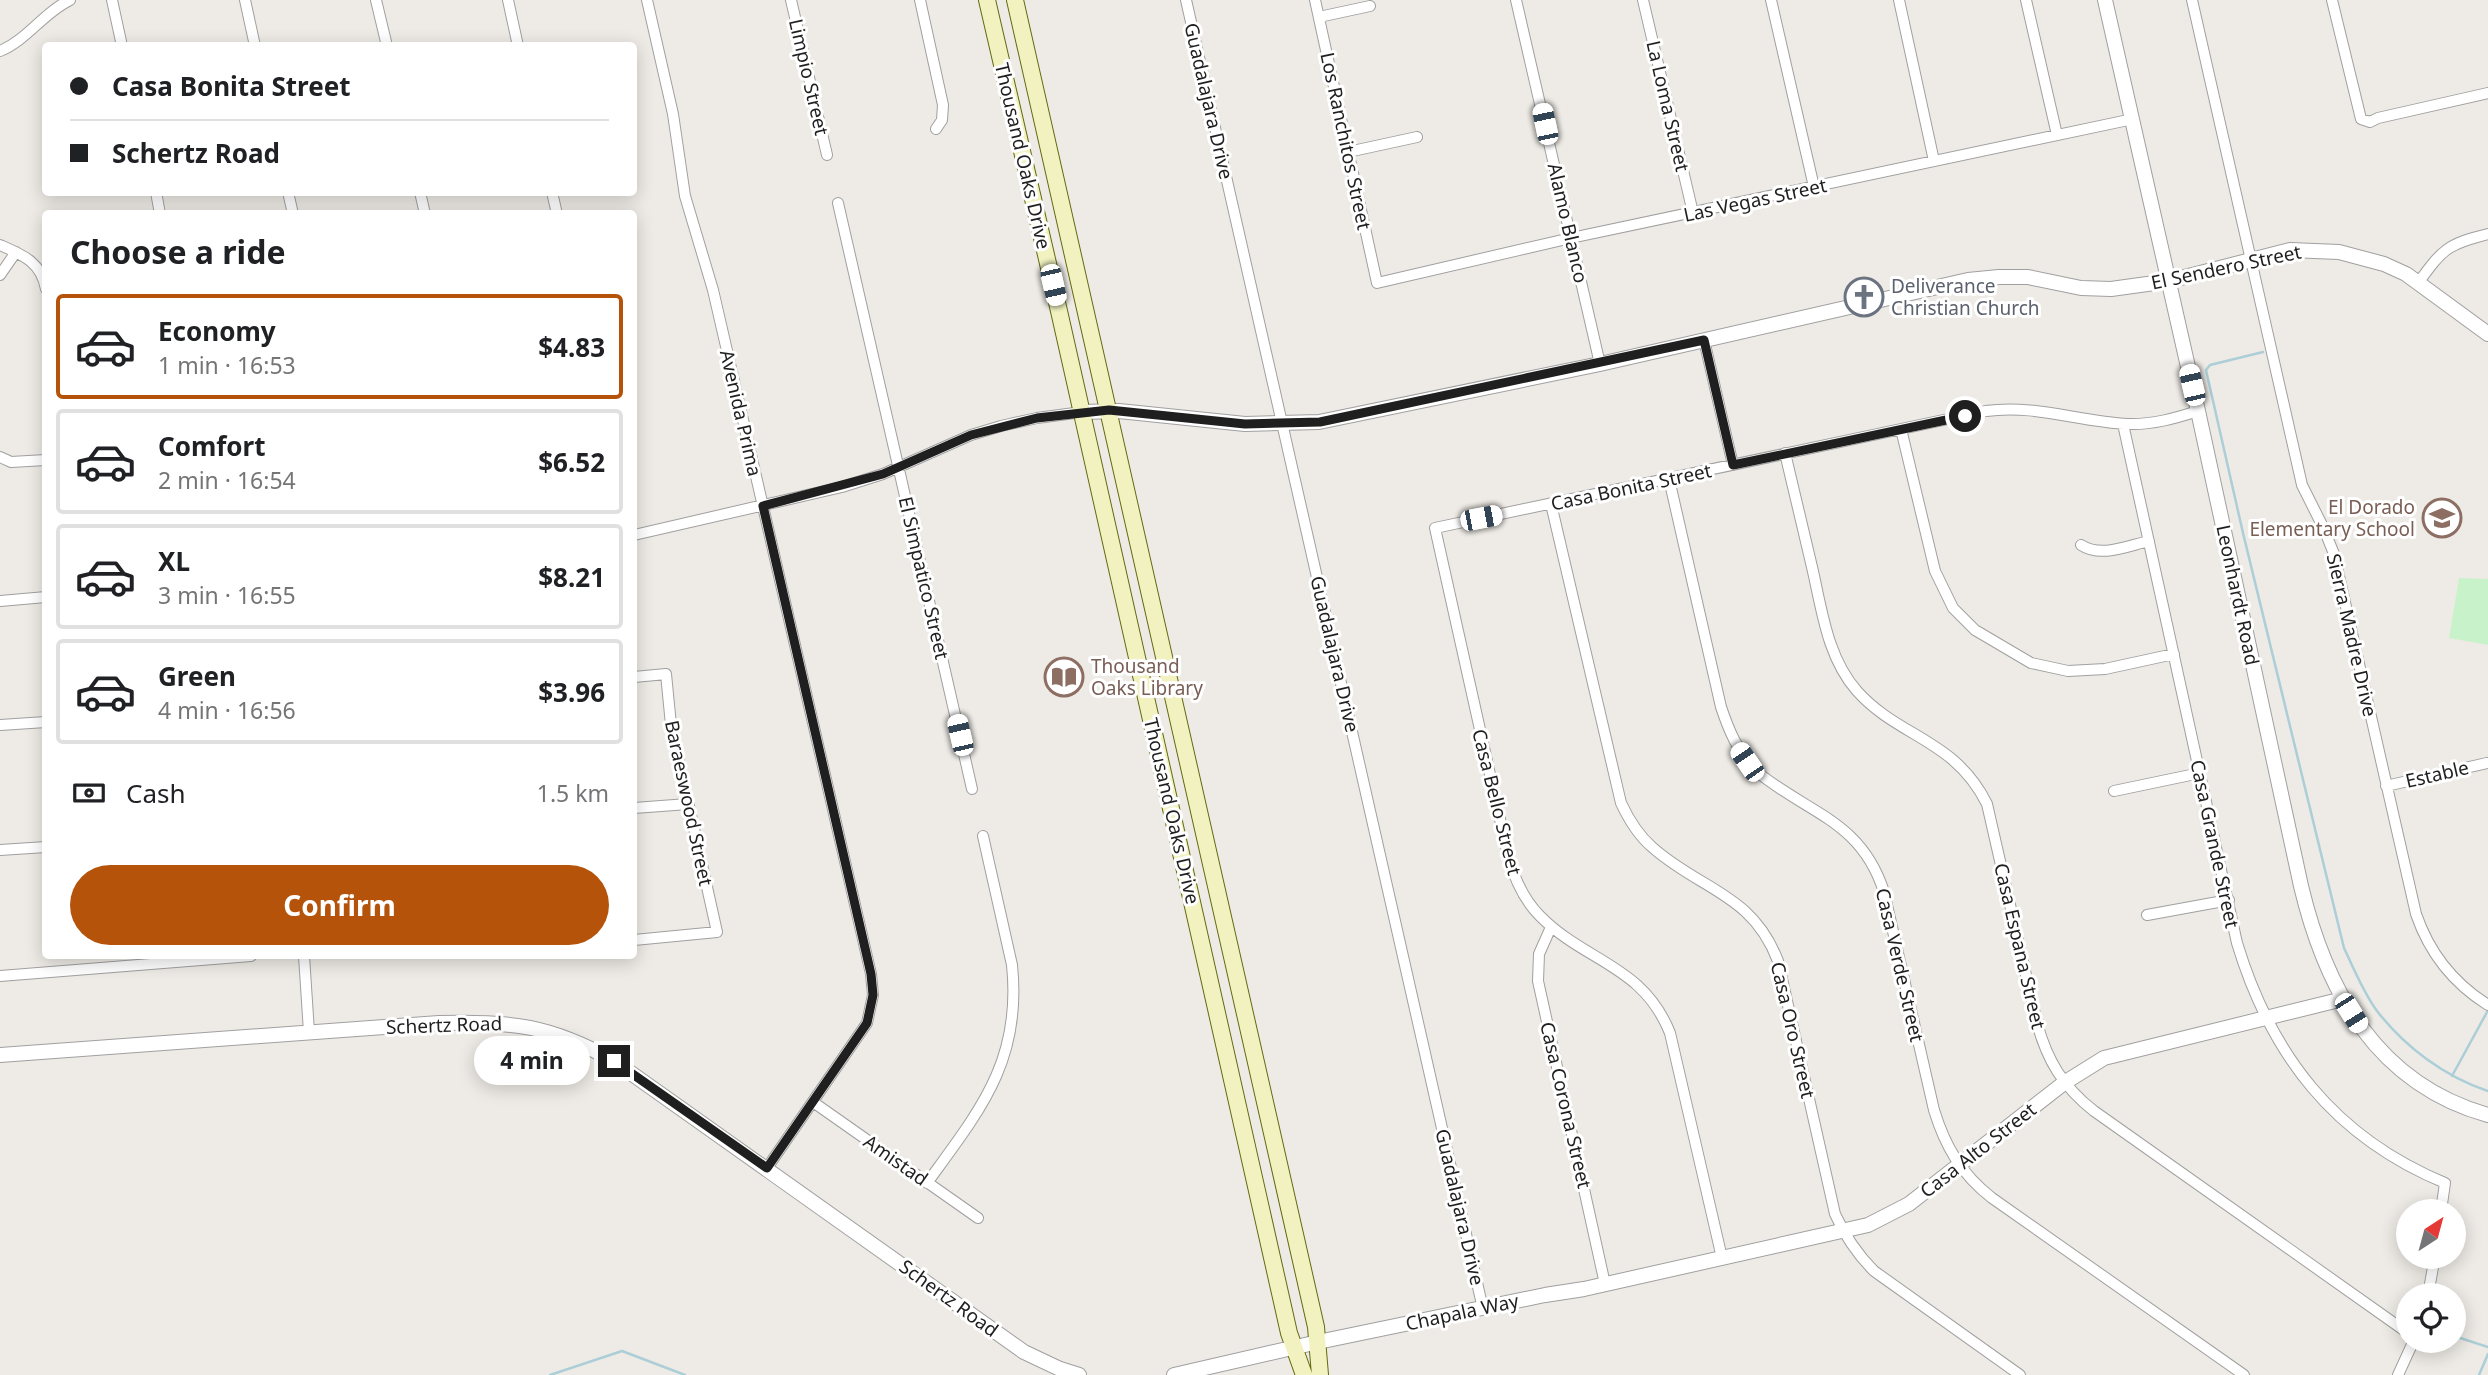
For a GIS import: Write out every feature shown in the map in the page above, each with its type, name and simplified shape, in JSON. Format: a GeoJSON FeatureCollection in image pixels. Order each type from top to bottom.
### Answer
{"type":"FeatureCollection","features":[{"type":"Feature","properties":{"kind":"main road","name":"Thousand Oaks Drive"},"geometry":{"type":"LineString","coordinates":[[987,0],[1293,1348],[1304,1375]]}},
{"type":"Feature","properties":{"kind":"main road","name":"Thousand Oaks Drive"},"geometry":{"type":"LineString","coordinates":[[1015,0],[1318,1342],[1320,1375]]}},
{"type":"Feature","properties":{"kind":"street"},"geometry":{"type":"LineString","coordinates":[[0,51],[19,40],[48,13],[70,0]]}},
{"type":"Feature","properties":{"kind":"street"},"geometry":{"type":"LineString","coordinates":[[112,0],[121,42]]}},
{"type":"Feature","properties":{"kind":"street"},"geometry":{"type":"LineString","coordinates":[[245,0],[254,42]]}},
{"type":"Feature","properties":{"kind":"street"},"geometry":{"type":"LineString","coordinates":[[376,0],[386,42]]}},
{"type":"Feature","properties":{"kind":"street"},"geometry":{"type":"LineString","coordinates":[[508,0],[517,42]]}},
{"type":"Feature","properties":{"kind":"street","name":"Avenida Prima"},"geometry":{"type":"LineString","coordinates":[[647,0],[673,114],[685,196],[713,289],[871,974],[873,995],[867,1023],[767,1168]]}},
{"type":"Feature","properties":{"kind":"street","name":"Limpio Street"},"geometry":{"type":"LineString","coordinates":[[791,0],[827,155]]}},
{"type":"Feature","properties":{"kind":"street"},"geometry":{"type":"LineString","coordinates":[[920,0],[943,105],[942,120],[936,129]]}},
{"type":"Feature","properties":{"kind":"street","name":"Guadalajara Drive"},"geometry":{"type":"LineString","coordinates":[[1186,0],[1483,1308]]}},
{"type":"Feature","properties":{"kind":"street","name":"Los Ranchitos Street"},"geometry":{"type":"LineString","coordinates":[[1315,0],[1377,283]]}},
{"type":"Feature","properties":{"kind":"street","name":"Alamo Blanco"},"geometry":{"type":"LineString","coordinates":[[1516,0],[1600,364]]}},
{"type":"Feature","properties":{"kind":"street","name":"La Loma Street"},"geometry":{"type":"LineString","coordinates":[[1643,0],[1693,213]]}},
{"type":"Feature","properties":{"kind":"street"},"geometry":{"type":"LineString","coordinates":[[1771,0],[1814,187]]}},
{"type":"Feature","properties":{"kind":"street"},"geometry":{"type":"LineString","coordinates":[[1899,0],[1934,161]]}},
{"type":"Feature","properties":{"kind":"street"},"geometry":{"type":"LineString","coordinates":[[2026,0],[2057,135]]}},
{"type":"Feature","properties":{"kind":"street","name":"Leonhardt Road"},"geometry":{"type":"LineString","coordinates":[[2105,0],[2307,910],[2330,975],[2359,1026],[2376,1046],[2417,1082],[2463,1108],[2488,1115]]}},
{"type":"Feature","properties":{"kind":"street","name":"Sierra Madre Drive"},"geometry":{"type":"LineString","coordinates":[[2192,0],[2302,485],[2334,554],[2421,928],[2445,967],[2469,992],[2488,1005]]}},
{"type":"Feature","properties":{"kind":"street"},"geometry":{"type":"LineString","coordinates":[[2332,0],[2361,119],[2370,122],[2488,93]]}},
{"type":"Feature","properties":{"kind":"street"},"geometry":{"type":"LineString","coordinates":[[1319,17],[1370,6]]}},
{"type":"Feature","properties":{"kind":"street","name":"Las Vegas Street"},"geometry":{"type":"LineString","coordinates":[[1377,283],[1571,238],[2133,118]]}},
{"type":"Feature","properties":{"kind":"street"},"geometry":{"type":"LineString","coordinates":[[1348,152],[1418,137]]}},
{"type":"Feature","properties":{"kind":"street","name":"El Simpatico Street"},"geometry":{"type":"LineString","coordinates":[[838,203],[972,789]]}},
{"type":"Feature","properties":{"kind":"street"},"geometry":{"type":"LineString","coordinates":[[2418,283],[2444,250],[2462,240],[2488,234]]}},
{"type":"Feature","properties":{"kind":"street"},"geometry":{"type":"LineString","coordinates":[[0,245],[29,258],[39,268],[42,277]]}},
{"type":"Feature","properties":{"kind":"street","name":"El Sendero Street"},"geometry":{"type":"LineString","coordinates":[[637,534],[842,487],[899,468],[971,435],[1037,418],[1109,410],[1221,422],[1320,422],[1600,364],[1968,281],[1999,277],[2028,278],[2096,289],[2169,281],[2290,250],[2339,252],[2384,264],[2406,274],[2488,334]]}},
{"type":"Feature","properties":{"kind":"street"},"geometry":{"type":"LineString","coordinates":[[0,275],[16,252]]}},
{"type":"Feature","properties":{"kind":"street"},"geometry":{"type":"LineString","coordinates":[[1704,340],[1733,465]]}},
{"type":"Feature","properties":{"kind":"street","name":"Casa Bonita Street"},"geometry":{"type":"LineString","coordinates":[[1435,528],[2006,408],[2031,409],[2123,424],[2144,424],[2198,411]]}},
{"type":"Feature","properties":{"kind":"street","name":"Casa Grande Street"},"geometry":{"type":"LineString","coordinates":[[2123,424],[2237,943],[2248,978],[2266,1019],[2293,1064],[2315,1092],[2337,1115],[2388,1154],[2445,1183],[2443,1199]]}},
{"type":"Feature","properties":{"kind":"street"},"geometry":{"type":"LineString","coordinates":[[1901,429],[1935,571],[1953,608],[1975,630],[2031,663],[2068,671],[2105,669],[2174,654]]}},
{"type":"Feature","properties":{"kind":"street","name":"Casa Espana Street"},"geometry":{"type":"LineString","coordinates":[[1785,453],[1827,632],[1842,670],[1867,701],[1958,763],[1975,782],[1987,804],[2037,1023],[2047,1055],[2064,1083],[2094,1111],[2396,1325]]}},
{"type":"Feature","properties":{"kind":"street"},"geometry":{"type":"LineString","coordinates":[[0,457],[11,462],[42,460]]}},
{"type":"Feature","properties":{"kind":"street","name":"Casa Verde Street"},"geometry":{"type":"LineString","coordinates":[[1669,479],[1721,707],[1729,730],[1740,751],[1756,771],[1835,823],[1861,846],[1874,864],[1884,892],[1934,1110],[1942,1136],[1959,1165],[1970,1179],[1992,1198],[2244,1375]]}},
{"type":"Feature","properties":{"kind":"street","name":"Casa Oro Street"},"geometry":{"type":"LineString","coordinates":[[1551,504],[1620,803],[1633,826],[1650,846],[1746,910],[1769,939],[1778,961],[1835,1214],[1843,1231],[1855,1250],[1874,1271],[2020,1375]]}},
{"type":"Feature","properties":{"kind":"street","name":"Casa Bello Street"},"geometry":{"type":"LineString","coordinates":[[1435,528],[1511,869],[1522,894],[1551,927],[1629,978],[1646,992],[1660,1012],[1670,1033],[1722,1258]]}},
{"type":"Feature","properties":{"kind":"street"},"geometry":{"type":"LineString","coordinates":[[2081,545],[2092,551],[2103,552],[2149,541]]}},
{"type":"Feature","properties":{"kind":"street"},"geometry":{"type":"LineString","coordinates":[[0,601],[42,597]]}},
{"type":"Feature","properties":{"kind":"street","name":"Baraeswood Street"},"geometry":{"type":"LineString","coordinates":[[637,677],[666,674],[671,725],[717,932],[637,940]]}},
{"type":"Feature","properties":{"kind":"street"},"geometry":{"type":"LineString","coordinates":[[0,725],[42,722]]}},
{"type":"Feature","properties":{"kind":"street","name":"Estable"},"geometry":{"type":"LineString","coordinates":[[2386,786],[2487,763]]}},
{"type":"Feature","properties":{"kind":"street"},"geometry":{"type":"LineString","coordinates":[[2114,791],[2200,773]]}},
{"type":"Feature","properties":{"kind":"street"},"geometry":{"type":"LineString","coordinates":[[637,808],[688,804]]}},
{"type":"Feature","properties":{"kind":"street"},"geometry":{"type":"LineString","coordinates":[[928,1183],[987,1097],[1005,1055],[1010,1032],[1014,986],[1012,965],[983,836]]}},
{"type":"Feature","properties":{"kind":"street"},"geometry":{"type":"LineString","coordinates":[[0,850],[42,847]]}},
{"type":"Feature","properties":{"kind":"street"},"geometry":{"type":"LineString","coordinates":[[2147,915],[2229,900]]}},
{"type":"Feature","properties":{"kind":"street","name":"Casa Corona Street"},"geometry":{"type":"LineString","coordinates":[[1551,927],[1539,954],[1538,981],[1605,1284]]}},
{"type":"Feature","properties":{"kind":"street"},"geometry":{"type":"LineString","coordinates":[[0,976],[213,959]]}},
{"type":"Feature","properties":{"kind":"street"},"geometry":{"type":"LineString","coordinates":[[304,959],[309,1032]]}},
{"type":"Feature","properties":{"kind":"street","name":"Casa Alto Street"},"geometry":{"type":"LineString","coordinates":[[1605,1284],[1868,1225],[1896,1212],[2093,1063],[2115,1054],[2343,999]]}},
{"type":"Feature","properties":{"kind":"street","name":"Schertz Road"},"geometry":{"type":"LineString","coordinates":[[0,1055],[487,1022],[520,1025],[553,1033],[614,1061],[1024,1352],[1060,1370],[1079,1375]]}},
{"type":"Feature","properties":{"kind":"street","name":"Amistad"},"geometry":{"type":"LineString","coordinates":[[813,1102],[978,1218]]}},
{"type":"Feature","properties":{"kind":"street","name":"Chapala Way"},"geometry":{"type":"LineString","coordinates":[[1318,1342],[1605,1284]]}},
{"type":"Feature","properties":{"kind":"street"},"geometry":{"type":"LineString","coordinates":[[1174,1375],[1318,1342]]}},
{"type":"Feature","properties":{"kind":"street"},"geometry":{"type":"LineString","coordinates":[[2398,1375],[2408,1353]]}},
{"type":"Feature","properties":{"kind":"green space"},"geometry":{"type":"Polygon","coordinates":[[[2459,578],[2488,579],[2488,645],[2449,638],[2459,578]]]}},
{"type":"Feature","properties":{"kind":"waterway"},"geometry":{"type":"LineString","coordinates":[[2263,352],[2210,365],[2206,370],[2344,948],[2372,1004],[2400,1037],[2441,1069],[2488,1091]]}},
{"type":"Feature","properties":{"kind":"waterway"},"geometry":{"type":"LineString","coordinates":[[2452,1076],[2487,1012]]}},
{"type":"Feature","properties":{"kind":"waterway"},"geometry":{"type":"LineString","coordinates":[[2466,1340],[2488,1347]]}},
{"type":"Feature","properties":{"kind":"waterway"},"geometry":{"type":"LineString","coordinates":[[550,1375],[622,1351],[685,1375]]}},
{"type":"Feature","properties":{"kind":"waterway"},"geometry":{"type":"LineString","coordinates":[[2479,1375],[2488,1354]]}},
{"type":"Feature","properties":{"kind":"place","name":"Deliverance Christian Church"},"geometry":{"type":"Point","coordinates":[1864,297]}},
{"type":"Feature","properties":{"kind":"place","name":"El Dorado Elementary School"},"geometry":{"type":"Point","coordinates":[2442,518]}},
{"type":"Feature","properties":{"kind":"place","name":"Thousand Oaks Library"},"geometry":{"type":"Point","coordinates":[1064,677]}},
{"type":"Feature","properties":{"kind":"route"},"geometry":{"type":"LineString","coordinates":[[614,1061],[767,1168],[860,1035],[871,1009],[871,974],[763,506],[883,474],[971,435],[1037,418],[1109,410],[1245,424],[1320,422],[1704,340],[1733,465],[1965,416]]}}]}
